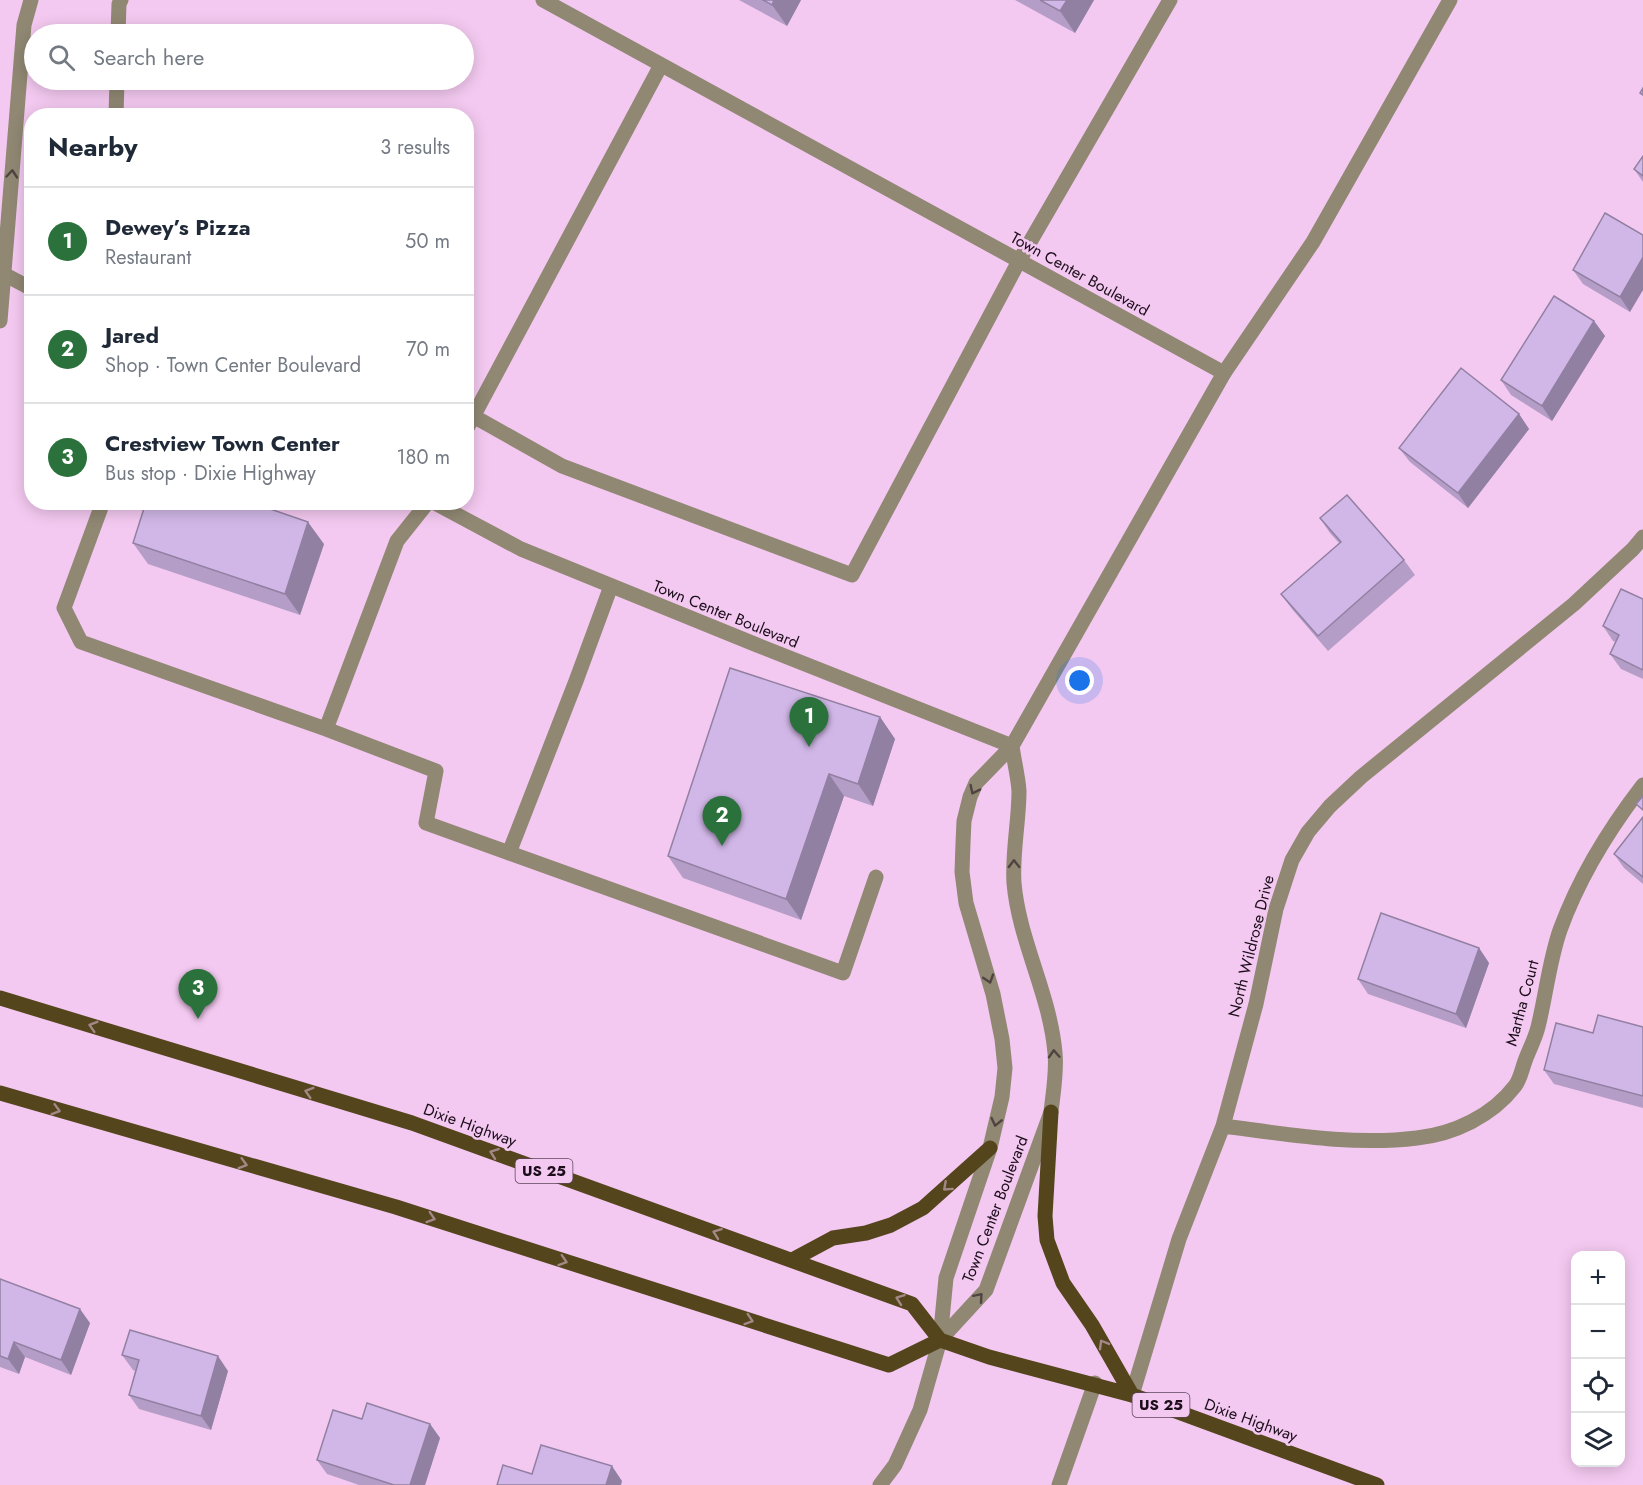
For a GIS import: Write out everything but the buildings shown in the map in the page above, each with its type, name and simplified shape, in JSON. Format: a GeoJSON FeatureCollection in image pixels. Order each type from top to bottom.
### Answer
{"type":"FeatureCollection","features":[{"type":"Feature","properties":{"kind":"main road","name":"Dixie Highway"},"geometry":{"type":"LineString","coordinates":[[0,998],[412,1123],[912,1304],[940,1340],[989,1357],[1095,1383],[1132,1395],[1377,1485]]}},
{"type":"Feature","properties":{"kind":"main road"},"geometry":{"type":"LineString","coordinates":[[0,1093],[396,1207],[889,1365],[940,1340]]}},
{"type":"Feature","properties":{"kind":"main road"},"geometry":{"type":"LineString","coordinates":[[1051,1112],[1045,1216],[1047,1240],[1063,1283],[1092,1325],[1132,1395]]}},
{"type":"Feature","properties":{"kind":"main road"},"geometry":{"type":"LineString","coordinates":[[792,1260],[833,1238],[866,1233],[891,1225],[923,1208],[990,1148]]}},
{"type":"Feature","properties":{"kind":"street"},"geometry":{"type":"LineString","coordinates":[[24,24],[31,0]]}},
{"type":"Feature","properties":{"kind":"street"},"geometry":{"type":"LineString","coordinates":[[118,24],[121,0]]}},
{"type":"Feature","properties":{"kind":"street","name":"Town Center Boulevard"},"geometry":{"type":"LineString","coordinates":[[543,0],[1224,373],[1012,746],[976,783],[970,797],[964,821],[963,843],[962,872],[966,903],[993,994],[1005,1068],[990,1148],[946,1278],[940,1340]]}},
{"type":"Feature","properties":{"kind":"street"},"geometry":{"type":"LineString","coordinates":[[474,416],[562,466],[852,575],[1019,261],[1170,0]]}},
{"type":"Feature","properties":{"kind":"street"},"geometry":{"type":"LineString","coordinates":[[1224,373],[1313,242],[1450,0]]}},
{"type":"Feature","properties":{"kind":"street"},"geometry":{"type":"LineString","coordinates":[[0,321],[2,273],[24,25]]}},
{"type":"Feature","properties":{"kind":"street"},"geometry":{"type":"LineString","coordinates":[[474,407],[661,65]]}},
{"type":"Feature","properties":{"kind":"street"},"geometry":{"type":"LineString","coordinates":[[116,108],[117,90]]}},
{"type":"Feature","properties":{"kind":"street"},"geometry":{"type":"LineString","coordinates":[[2,273],[24,285]]}},
{"type":"Feature","properties":{"kind":"street"},"geometry":{"type":"LineString","coordinates":[[100,510],[64,608],[81,642],[326,729],[436,771],[426,823],[843,973],[876,877]]}},
{"type":"Feature","properties":{"kind":"street"},"geometry":{"type":"LineString","coordinates":[[326,729],[397,541],[422,510]]}},
{"type":"Feature","properties":{"kind":"street","name":"Town Center Boulevard"},"geometry":{"type":"LineString","coordinates":[[448,510],[521,549],[1012,746]]}},
{"type":"Feature","properties":{"kind":"street","name":"North Wildrose Drive"},"geometry":{"type":"LineString","coordinates":[[1132,1395],[1179,1239],[1223,1126],[1256,1004],[1276,909],[1292,860],[1308,832],[1330,806],[1361,777],[1574,604],[1643,537]]}},
{"type":"Feature","properties":{"kind":"street"},"geometry":{"type":"LineString","coordinates":[[509,853],[611,586]]}},
{"type":"Feature","properties":{"kind":"street","name":"Town Center Boulevard"},"geometry":{"type":"LineString","coordinates":[[940,1340],[986,1290],[1051,1112],[1055,1054],[1050,1024],[1021,920],[1014,884],[1014,850],[1019,790],[1012,746]]}},
{"type":"Feature","properties":{"kind":"street","name":"Martha Court"},"geometry":{"type":"LineString","coordinates":[[1223,1126],[1334,1138],[1406,1139],[1444,1133],[1475,1120],[1493,1108],[1516,1085],[1537,1029],[1550,965],[1573,897],[1593,858],[1643,785]]}},
{"type":"Feature","properties":{"kind":"street"},"geometry":{"type":"LineString","coordinates":[[880,1485],[895,1465],[920,1410],[940,1340]]}},
{"type":"Feature","properties":{"kind":"street"},"geometry":{"type":"LineString","coordinates":[[1059,1485],[1095,1383]]}},
{"type":"Feature","properties":{"kind":"place","name":"Dewey’s Pizza"},"geometry":{"type":"Point","coordinates":[809,747]}},
{"type":"Feature","properties":{"kind":"place","name":"Jared"},"geometry":{"type":"Point","coordinates":[722,846]}},
{"type":"Feature","properties":{"kind":"place","name":"Crestview Town Center"},"geometry":{"type":"Point","coordinates":[198,1019]}}]}
